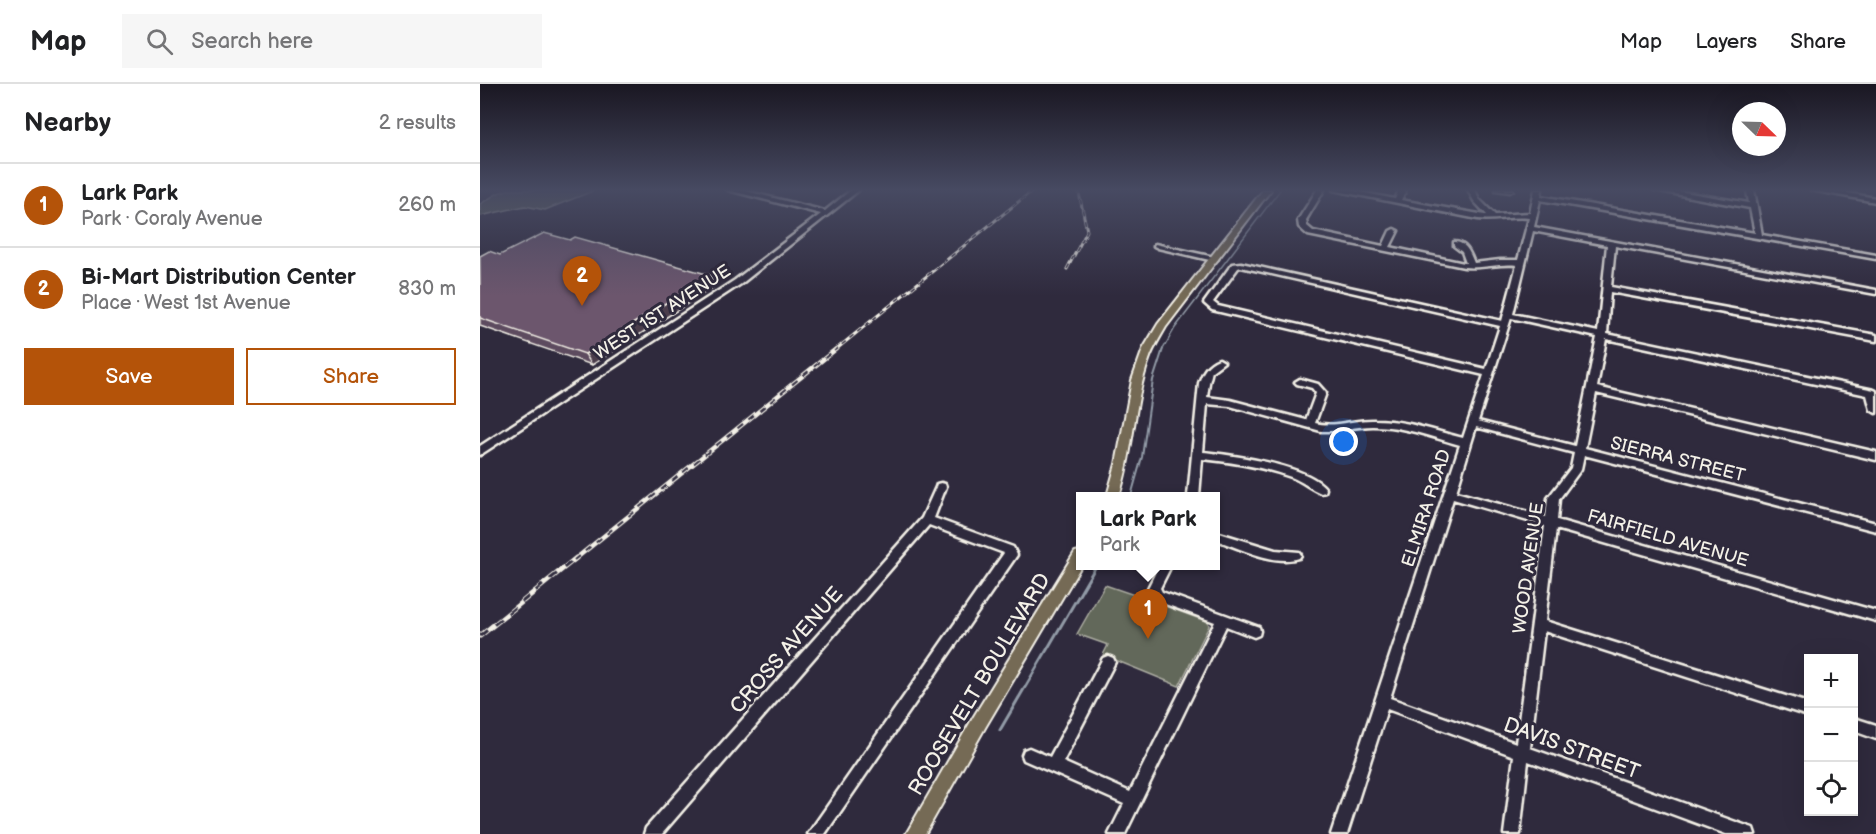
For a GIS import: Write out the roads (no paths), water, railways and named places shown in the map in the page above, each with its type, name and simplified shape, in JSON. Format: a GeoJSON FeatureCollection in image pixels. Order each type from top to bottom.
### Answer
{"type":"FeatureCollection","features":[{"type":"Feature","properties":{"kind":"main road"},"geometry":{"type":"LineString","coordinates":[[1114,492],[1125,457],[1143,361],[1162,326],[1241,225]]}},
{"type":"Feature","properties":{"kind":"main road","name":"ROOSEVELT BOULEVARD"},"geometry":{"type":"LineString","coordinates":[[915,834],[1076,563]]}},
{"type":"Feature","properties":{"kind":"street","name":"WEST 1ST AVENUE"},"geometry":{"type":"LineString","coordinates":[[480,451],[723,292],[810,225]]}},
{"type":"Feature","properties":{"kind":"street"},"geometry":{"type":"LineString","coordinates":[[1302,225],[1318,235],[1471,266],[1498,261],[1522,263]]}},
{"type":"Feature","properties":{"kind":"street","name":"ELMIRA ROAD"},"geometry":{"type":"LineString","coordinates":[[1340,834],[1506,319],[1530,225]]}},
{"type":"Feature","properties":{"kind":"street"},"geometry":{"type":"LineString","coordinates":[[1542,225],[1611,243],[1876,292]]}},
{"type":"Feature","properties":{"kind":"street"},"geometry":{"type":"LineString","coordinates":[[1701,225],[1876,257]]}},
{"type":"Feature","properties":{"kind":"street"},"geometry":{"type":"LineString","coordinates":[[1757,225],[1759,236]]}},
{"type":"Feature","properties":{"kind":"street"},"geometry":{"type":"LineString","coordinates":[[1385,249],[1394,231]]}},
{"type":"Feature","properties":{"kind":"street","name":"WOOD AVENUE"},"geometry":{"type":"LineString","coordinates":[[1512,834],[1554,498],[1576,469],[1602,335],[1611,243]]}},
{"type":"Feature","properties":{"kind":"street"},"geometry":{"type":"LineString","coordinates":[[1457,244],[1466,251],[1471,266]]}},
{"type":"Feature","properties":{"kind":"street"},"geometry":{"type":"LineString","coordinates":[[1158,246],[1214,259]]}},
{"type":"Feature","properties":{"kind":"street"},"geometry":{"type":"LineString","coordinates":[[1489,373],[1209,305],[1209,301],[1238,265],[1506,319],[1602,335],[1873,393],[1876,410]]}},
{"type":"Feature","properties":{"kind":"street"},"geometry":{"type":"LineString","coordinates":[[1607,289],[1876,338]]}},
{"type":"Feature","properties":{"kind":"street"},"geometry":{"type":"LineString","coordinates":[[1193,492],[1205,376],[1208,370],[1219,362]]}},
{"type":"Feature","properties":{"kind":"street"},"geometry":{"type":"LineString","coordinates":[[1300,382],[1315,386],[1321,393],[1309,425]]}},
{"type":"Feature","properties":{"kind":"street"},"geometry":{"type":"LineString","coordinates":[[1592,389],[1876,456]]}},
{"type":"Feature","properties":{"kind":"street"},"geometry":{"type":"LineString","coordinates":[[1203,400],[1230,403],[1330,429],[1358,423],[1390,424],[1466,443]]}},
{"type":"Feature","properties":{"kind":"street","name":"SIERRA STREET"},"geometry":{"type":"LineString","coordinates":[[1473,423],[1876,527]]}},
{"type":"Feature","properties":{"kind":"street"},"geometry":{"type":"LineString","coordinates":[[1198,455],[1241,460],[1306,479],[1321,489]]}},
{"type":"Feature","properties":{"kind":"street","name":"CROSS AVENUE"},"geometry":{"type":"LineString","coordinates":[[652,834],[927,520],[941,487]]}},
{"type":"Feature","properties":{"kind":"street","name":"FAIRFIELD AVENUE"},"geometry":{"type":"LineString","coordinates":[[1449,494],[1876,616]]}},
{"type":"Feature","properties":{"kind":"street"},"geometry":{"type":"LineString","coordinates":[[816,834],[1011,555],[1009,550],[927,520]]}},
{"type":"Feature","properties":{"kind":"street"},"geometry":{"type":"LineString","coordinates":[[1220,538],[1275,555],[1295,555]]}},
{"type":"Feature","properties":{"kind":"street"},"geometry":{"type":"LineString","coordinates":[[1163,570],[1155,584],[1155,592],[1254,631]]}},
{"type":"Feature","properties":{"kind":"street"},"geometry":{"type":"LineString","coordinates":[[1117,834],[1223,620]]}},
{"type":"Feature","properties":{"kind":"street"},"geometry":{"type":"LineString","coordinates":[[1538,624],[1804,708]]}},
{"type":"Feature","properties":{"kind":"street"},"geometry":{"type":"LineString","coordinates":[[1053,766],[1108,662]]}},
{"type":"Feature","properties":{"kind":"street","name":"DAVIS STREET"},"geometry":{"type":"LineString","coordinates":[[1382,701],[1746,834]]}},
{"type":"Feature","properties":{"kind":"street"},"geometry":{"type":"LineString","coordinates":[[1858,726],[1876,732]]}},
{"type":"Feature","properties":{"kind":"street"},"geometry":{"type":"LineString","coordinates":[[1029,755],[1132,800]]}},
{"type":"Feature","properties":{"kind":"waterway"},"geometry":{"type":"LineString","coordinates":[[1163,350],[1175,328],[1253,225]]}},
{"type":"Feature","properties":{"kind":"waterway"},"geometry":{"type":"LineString","coordinates":[[1132,492],[1142,457],[1153,380],[1163,350]]}},
{"type":"Feature","properties":{"kind":"waterway"},"geometry":{"type":"LineString","coordinates":[[1000,730],[1094,570]]}},
{"type":"Feature","properties":{"kind":"railway"},"geometry":{"type":"LineString","coordinates":[[834,351],[990,225]]}},
{"type":"Feature","properties":{"kind":"railway"},"geometry":{"type":"LineString","coordinates":[[1067,269],[1087,231],[1086,225]]}},
{"type":"Feature","properties":{"kind":"railway"},"geometry":{"type":"LineString","coordinates":[[574,560],[836,349]]}},
{"type":"Feature","properties":{"kind":"railway"},"geometry":{"type":"LineString","coordinates":[[480,636],[576,558]]}},
{"type":"Feature","properties":{"kind":"place","name":"Bi-Mart Distribution Center"},"geometry":{"type":"Point","coordinates":[582,306]}},
{"type":"Feature","properties":{"kind":"place","name":"Lark Park"},"geometry":{"type":"Point","coordinates":[1148,639]}}]}
